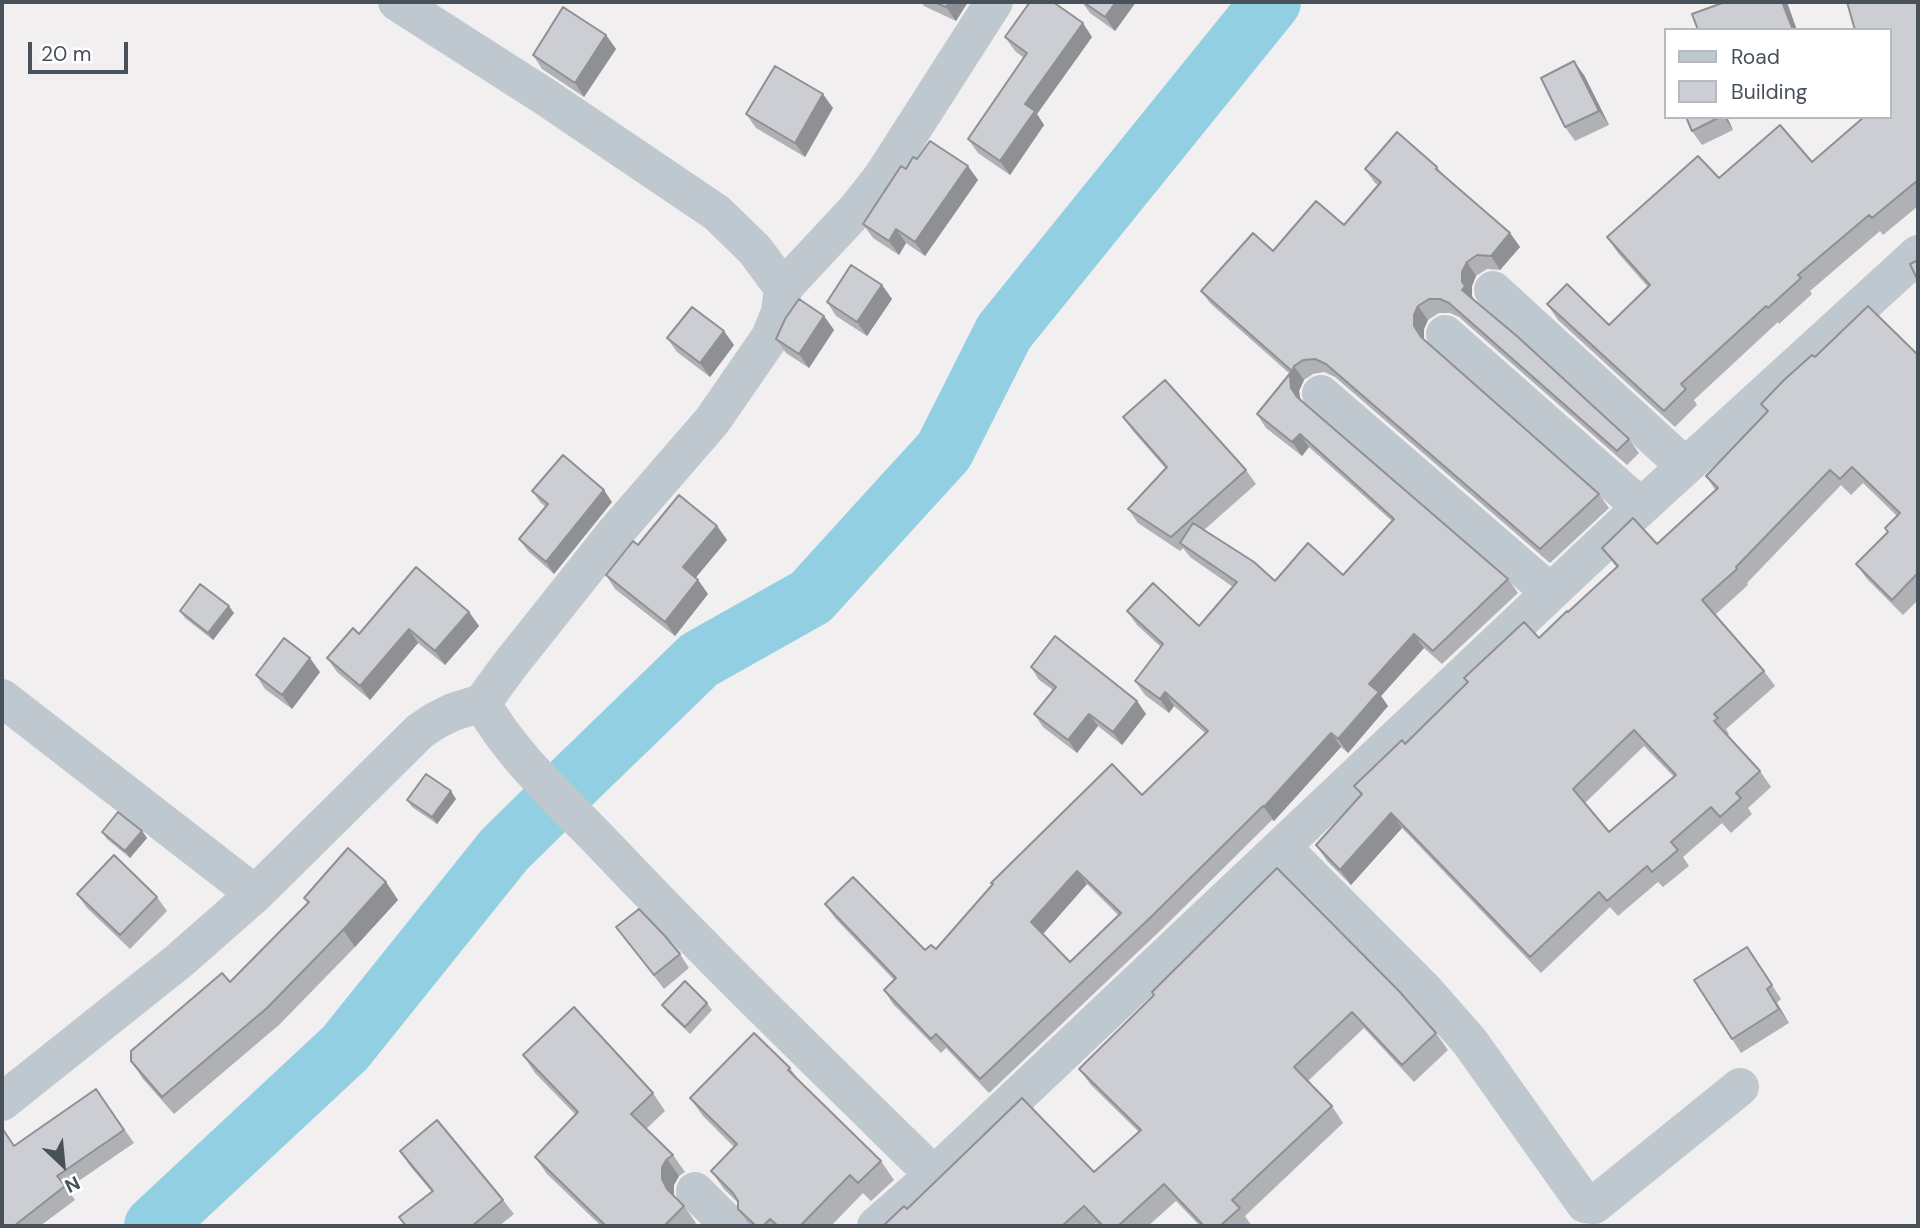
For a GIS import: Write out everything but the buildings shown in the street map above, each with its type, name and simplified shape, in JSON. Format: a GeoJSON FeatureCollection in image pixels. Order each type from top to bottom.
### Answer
{"type":"FeatureCollection","features":[{"type":"Feature","properties":{"kind":"street"},"geometry":{"type":"LineString","coordinates":[[2,1101],[180,960],[255,894],[421,732],[453,712],[482,703],[614,534],[712,421],[770,337],[780,312],[783,288],[856,211],[882,177],[994,2]]}},
{"type":"Feature","properties":{"kind":"street"},"geometry":{"type":"LineString","coordinates":[[412,6],[717,213],[755,250],[783,288]]}},
{"type":"Feature","properties":{"kind":"street"},"geometry":{"type":"LineString","coordinates":[[876,1226],[934,1175],[1641,507],[1918,254]]}},
{"type":"Feature","properties":{"kind":"street"},"geometry":{"type":"LineString","coordinates":[[1493,290],[1685,466]]}},
{"type":"Feature","properties":{"kind":"street"},"geometry":{"type":"LineString","coordinates":[[1445,334],[1641,507]]}},
{"type":"Feature","properties":{"kind":"street"},"geometry":{"type":"LineString","coordinates":[[1321,394],[1550,592]]}},
{"type":"Feature","properties":{"kind":"street"},"geometry":{"type":"LineString","coordinates":[[2,698],[255,894]]}},
{"type":"Feature","properties":{"kind":"street"},"geometry":{"type":"LineString","coordinates":[[482,703],[503,737],[543,782],[666,910],[934,1175]]}},
{"type":"Feature","properties":{"kind":"street"},"geometry":{"type":"LineString","coordinates":[[1282,847],[1427,993],[1470,1042],[1585,1204],[1594,1205],[1740,1087]]}},
{"type":"Feature","properties":{"kind":"street"},"geometry":{"type":"LineString","coordinates":[[695,1191],[730,1226]]}},
{"type":"Feature","properties":{"kind":"waterway"},"geometry":{"type":"LineString","coordinates":[[154,1226],[345,1048],[504,850],[699,660],[811,597],[944,451],[1004,332],[1271,2]]}}]}
